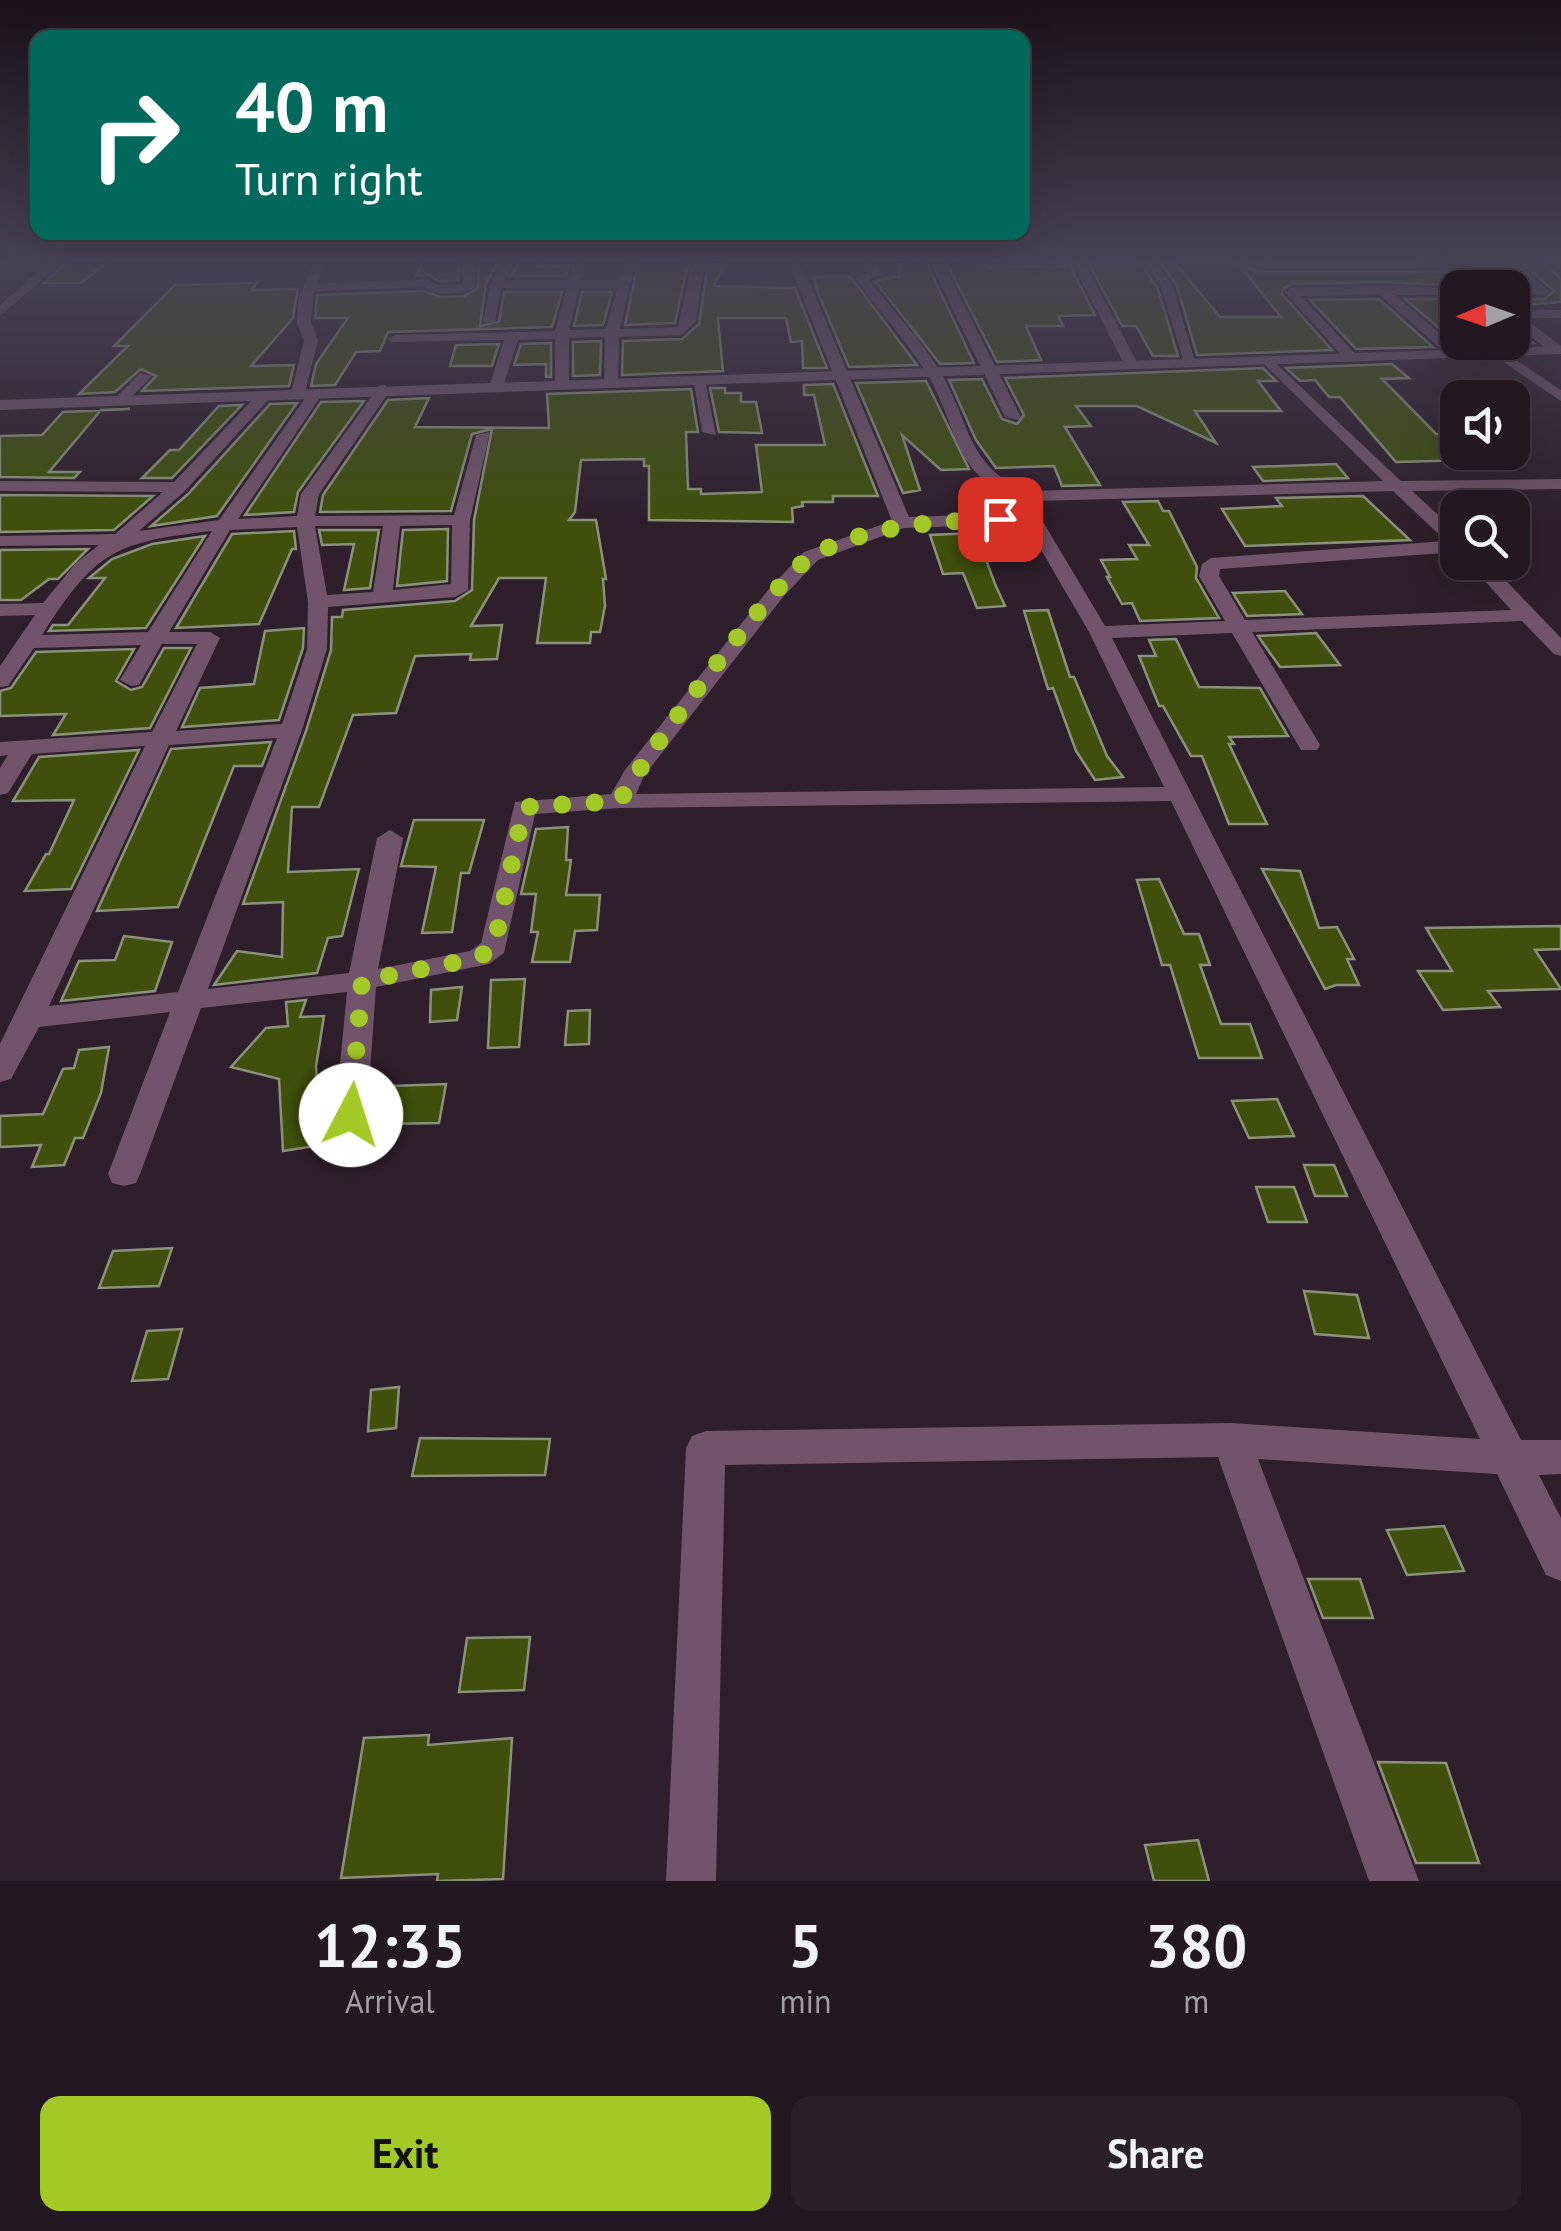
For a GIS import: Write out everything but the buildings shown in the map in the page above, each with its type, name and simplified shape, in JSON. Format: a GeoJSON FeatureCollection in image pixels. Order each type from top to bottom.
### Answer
{"type":"FeatureCollection","features":[{"type":"Feature","properties":{"kind":"street"},"geometry":{"type":"LineString","coordinates":[[131,680],[307,393],[311,346]]}},
{"type":"Feature","properties":{"kind":"street"},"geometry":{"type":"LineString","coordinates":[[496,386],[509,346]]}},
{"type":"Feature","properties":{"kind":"street"},"geometry":{"type":"LineString","coordinates":[[562,346],[562,384]]}},
{"type":"Feature","properties":{"kind":"street"},"geometry":{"type":"LineString","coordinates":[[611,383],[612,346]]}},
{"type":"Feature","properties":{"kind":"street"},"geometry":{"type":"LineString","coordinates":[[827,346],[902,523]]}},
{"type":"Feature","properties":{"kind":"street"},"geometry":{"type":"LineString","coordinates":[[913,346],[933,372],[976,466],[1029,507],[1099,632],[1561,1561]]}},
{"type":"Feature","properties":{"kind":"street"},"geometry":{"type":"LineString","coordinates":[[978,346],[1013,417]]}},
{"type":"Feature","properties":{"kind":"street"},"geometry":{"type":"LineString","coordinates":[[1122,346],[1131,364]]}},
{"type":"Feature","properties":{"kind":"street"},"geometry":{"type":"LineString","coordinates":[[1185,346],[1190,362]]}},
{"type":"Feature","properties":{"kind":"street"},"geometry":{"type":"LineString","coordinates":[[1340,346],[1350,357]]}},
{"type":"Feature","properties":{"kind":"street"},"geometry":{"type":"LineString","coordinates":[[1530,351],[1559,350]]}},
{"type":"Feature","properties":{"kind":"street"},"geometry":{"type":"LineString","coordinates":[[0,405],[1440,354]]}},
{"type":"Feature","properties":{"kind":"street"},"geometry":{"type":"LineString","coordinates":[[1268,360],[1440,528]]}},
{"type":"Feature","properties":{"kind":"street"},"geometry":{"type":"LineString","coordinates":[[1509,360],[1561,397]]}},
{"type":"Feature","properties":{"kind":"street"},"geometry":{"type":"LineString","coordinates":[[120,400],[145,376]]}},
{"type":"Feature","properties":{"kind":"street"},"geometry":{"type":"LineString","coordinates":[[698,380],[710,432]]}},
{"type":"Feature","properties":{"kind":"street"},"geometry":{"type":"LineString","coordinates":[[124,1174],[291,730],[317,649],[318,602],[304,522],[310,494],[384,389]]}},
{"type":"Feature","properties":{"kind":"street"},"geometry":{"type":"LineString","coordinates":[[0,681],[32,642],[50,608],[97,554],[180,487],[266,395]]}},
{"type":"Feature","properties":{"kind":"street"},"geometry":{"type":"LineString","coordinates":[[318,602],[382,600],[455,591],[461,586],[460,520],[484,435]]}},
{"type":"Feature","properties":{"kind":"street"},"geometry":{"type":"LineString","coordinates":[[620,801],[645,760],[776,593],[811,556],[902,523],[1029,507],[1396,486],[1561,484]]}},
{"type":"Feature","properties":{"kind":"street"},"geometry":{"type":"LineString","coordinates":[[0,486],[180,487]]}},
{"type":"Feature","properties":{"kind":"street"},"geometry":{"type":"LineString","coordinates":[[0,541],[120,539],[225,524],[460,520]]}},
{"type":"Feature","properties":{"kind":"street"},"geometry":{"type":"LineString","coordinates":[[382,600],[392,522]]}},
{"type":"Feature","properties":{"kind":"street"},"geometry":{"type":"LineString","coordinates":[[1309,745],[1209,576],[1216,560],[1440,546]]}},
{"type":"Feature","properties":{"kind":"street"},"geometry":{"type":"LineString","coordinates":[[1495,580],[1561,650]]}},
{"type":"Feature","properties":{"kind":"street"},"geometry":{"type":"LineString","coordinates":[[0,610],[50,608]]}},
{"type":"Feature","properties":{"kind":"street"},"geometry":{"type":"LineString","coordinates":[[1099,632],[1528,614]]}},
{"type":"Feature","properties":{"kind":"street"},"geometry":{"type":"LineString","coordinates":[[0,1072],[30,1018],[157,740],[210,638],[32,642]]}},
{"type":"Feature","properties":{"kind":"street"},"geometry":{"type":"LineString","coordinates":[[0,788],[11,749],[291,730]]}},
{"type":"Feature","properties":{"kind":"street"},"geometry":{"type":"LineString","coordinates":[[30,1018],[188,1004],[362,981],[478,958],[494,947],[524,807],[620,801],[1180,794]]}},
{"type":"Feature","properties":{"kind":"street"},"geometry":{"type":"LineString","coordinates":[[351,1115],[362,981],[390,838]]}},
{"type":"Feature","properties":{"kind":"street"},"geometry":{"type":"LineString","coordinates":[[1230,1440],[1394,1881]]}},
{"type":"Feature","properties":{"kind":"street"},"geometry":{"type":"LineString","coordinates":[[691,1881],[706,1448],[1230,1440],[1512,1458],[1561,1457]]}},
{"type":"Feature","properties":{"kind":"route"},"geometry":{"type":"LineString","coordinates":[[351,1115],[362,981],[478,958],[494,947],[524,807],[620,801],[633,775],[657,744],[776,593],[811,556],[902,523],[1000,519]]}}]}
